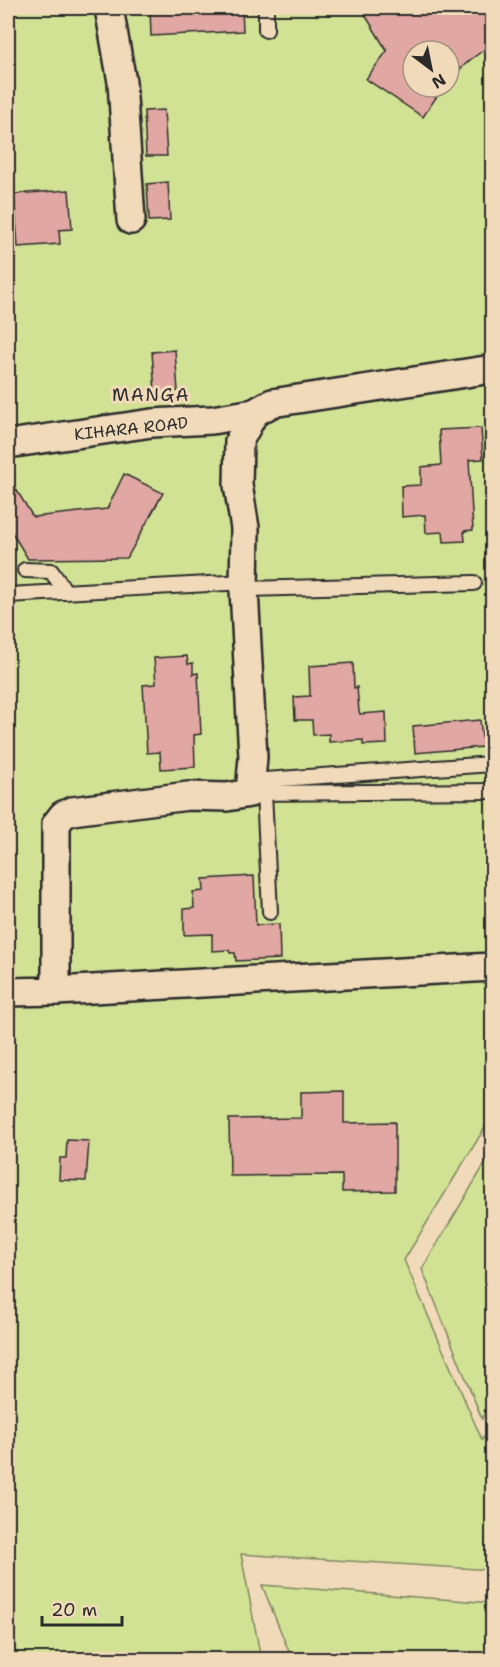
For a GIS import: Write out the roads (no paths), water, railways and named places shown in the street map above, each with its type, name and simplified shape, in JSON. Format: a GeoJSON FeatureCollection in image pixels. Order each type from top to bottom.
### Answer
{"type":"FeatureCollection","features":[{"type":"Feature","properties":{"kind":"street"},"geometry":{"type":"LineString","coordinates":[[109,8],[122,82],[131,220]]}},
{"type":"Feature","properties":{"kind":"street","name":"KIHARA ROAD"},"geometry":{"type":"LineString","coordinates":[[8,444],[152,423],[212,420],[254,413],[272,403],[492,369]]}},
{"type":"Feature","properties":{"kind":"street"},"geometry":{"type":"LineString","coordinates":[[56,991],[56,824],[58,818],[72,811],[188,796],[227,796],[255,789],[244,586],[245,528],[238,485],[239,441],[254,413]]}},
{"type":"Feature","properties":{"kind":"street"},"geometry":{"type":"LineString","coordinates":[[8,992],[224,983],[492,967]]}},
{"type":"Feature","properties":{"kind":"lane"},"geometry":{"type":"LineString","coordinates":[[266,8],[266,30]]}},
{"type":"Feature","properties":{"kind":"lane"},"geometry":{"type":"LineString","coordinates":[[25,570],[51,571],[66,592]]}},
{"type":"Feature","properties":{"kind":"lane"},"geometry":{"type":"LineString","coordinates":[[8,595],[244,586],[474,584]]}},
{"type":"Feature","properties":{"kind":"lane"},"geometry":{"type":"LineString","coordinates":[[255,789],[492,764]]}},
{"type":"Feature","properties":{"kind":"lane"},"geometry":{"type":"LineString","coordinates":[[255,789],[492,790]]}},
{"type":"Feature","properties":{"kind":"lane"},"geometry":{"type":"LineString","coordinates":[[255,789],[270,912]]}},
{"type":"Feature","properties":{"kind":"district","name":"MANGA"},"geometry":{"type":"Point","coordinates":[151,395]}}]}
